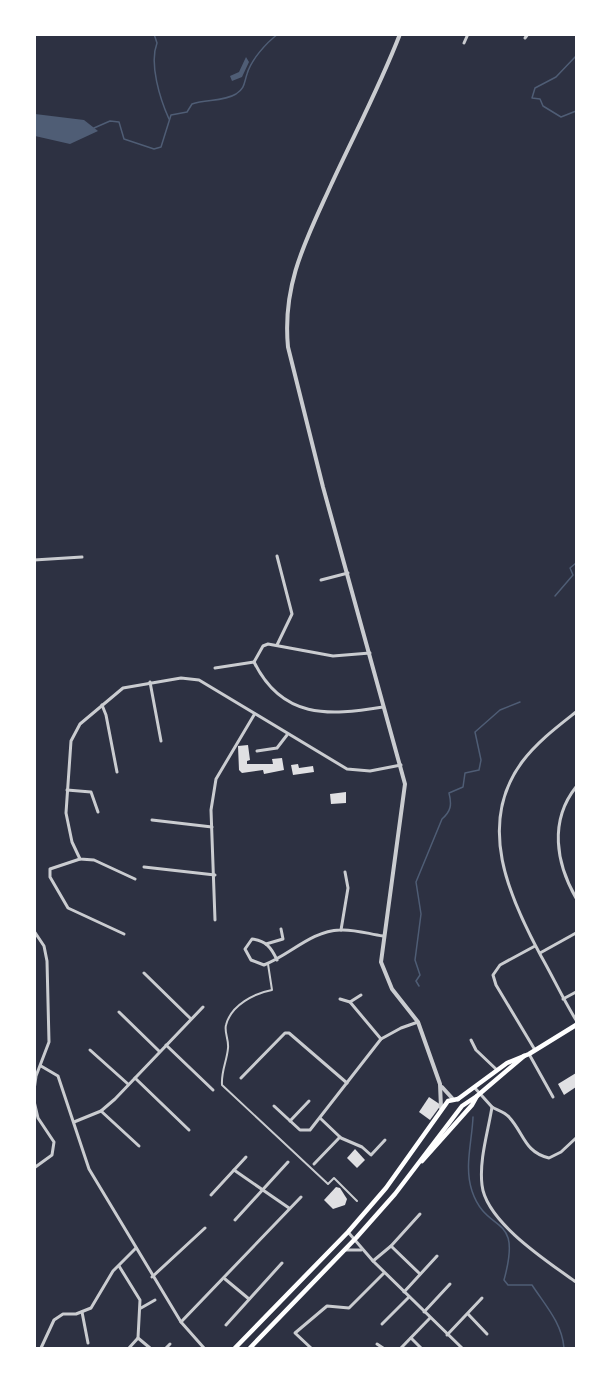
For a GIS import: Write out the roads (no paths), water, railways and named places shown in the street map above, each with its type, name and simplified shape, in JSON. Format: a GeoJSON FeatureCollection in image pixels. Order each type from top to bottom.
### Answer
{"type":"FeatureCollection","features":[{"type":"Feature","properties":{"kind":"highway"},"geometry":{"type":"LineString","coordinates":[[235,1348],[348,1232],[386,1188],[446,1105],[497,1070],[576,1025]]}},
{"type":"Feature","properties":{"kind":"highway"},"geometry":{"type":"LineString","coordinates":[[250,1348],[356,1239],[419,1163],[462,1106],[526,1055]]}},
{"type":"Feature","properties":{"kind":"highway"},"geometry":{"type":"LineString","coordinates":[[419,1163],[436,1147],[478,1095]]}},
{"type":"Feature","properties":{"kind":"highway"},"geometry":{"type":"LineString","coordinates":[[455,1099],[462,1106]]}},
{"type":"Feature","properties":{"kind":"highway"},"geometry":{"type":"LineString","coordinates":[[446,1105],[450,1114],[456,1114]]}},
{"type":"Feature","properties":{"kind":"street"},"geometry":{"type":"LineString","coordinates":[[400,34],[300,253],[288,300],[288,346],[400,765],[405,795],[382,936],[381,962],[386,977],[418,1022],[440,1084],[442,1106],[433,1124]]}},
{"type":"Feature","properties":{"kind":"street"},"geometry":{"type":"LineString","coordinates":[[464,43],[468,34]]}},
{"type":"Feature","properties":{"kind":"street"},"geometry":{"type":"LineString","coordinates":[[277,556],[292,614],[278,645]]}},
{"type":"Feature","properties":{"kind":"street"},"geometry":{"type":"LineString","coordinates":[[34,560],[82,558]]}},
{"type":"Feature","properties":{"kind":"street"},"geometry":{"type":"LineString","coordinates":[[321,580],[348,573]]}},
{"type":"Feature","properties":{"kind":"street"},"geometry":{"type":"LineString","coordinates":[[254,662],[263,646],[278,645],[307,653],[333,656],[370,653]]}},
{"type":"Feature","properties":{"kind":"street"},"geometry":{"type":"LineString","coordinates":[[215,668],[254,662]]}},
{"type":"Feature","properties":{"kind":"street"},"geometry":{"type":"LineString","coordinates":[[254,662],[264,682],[286,701],[316,711],[344,714],[384,707]]}},
{"type":"Feature","properties":{"kind":"street"},"geometry":{"type":"LineString","coordinates":[[80,859],[68,828],[67,790],[71,741],[80,724],[123,688],[190,677],[199,680],[347,769],[370,771],[400,765]]}},
{"type":"Feature","properties":{"kind":"street"},"geometry":{"type":"LineString","coordinates":[[150,682],[160,741]]}},
{"type":"Feature","properties":{"kind":"street"},"geometry":{"type":"LineString","coordinates":[[102,705],[117,772]]}},
{"type":"Feature","properties":{"kind":"street"},"geometry":{"type":"LineString","coordinates":[[576,712],[549,734],[522,762],[514,776],[502,810],[499,844],[512,899],[576,1020]]}},
{"type":"Feature","properties":{"kind":"street"},"geometry":{"type":"LineString","coordinates":[[215,920],[211,810],[216,779],[254,715]]}},
{"type":"Feature","properties":{"kind":"street"},"geometry":{"type":"LineString","coordinates":[[257,752],[277,748],[287,735]]}},
{"type":"Feature","properties":{"kind":"street"},"geometry":{"type":"LineString","coordinates":[[576,787],[562,816],[557,835],[560,861],[576,898]]}},
{"type":"Feature","properties":{"kind":"street"},"geometry":{"type":"LineString","coordinates":[[67,790],[91,792],[98,812]]}},
{"type":"Feature","properties":{"kind":"street"},"geometry":{"type":"LineString","coordinates":[[152,820],[212,827]]}},
{"type":"Feature","properties":{"kind":"street"},"geometry":{"type":"LineString","coordinates":[[124,934],[72,910],[64,903],[50,877],[50,869],[80,859],[94,860],[135,879]]}},
{"type":"Feature","properties":{"kind":"street"},"geometry":{"type":"LineString","coordinates":[[144,867],[215,874]]}},
{"type":"Feature","properties":{"kind":"street"},"geometry":{"type":"LineString","coordinates":[[340,930],[348,888],[345,872]]}},
{"type":"Feature","properties":{"kind":"street"},"geometry":{"type":"LineString","coordinates":[[266,944],[283,939],[281,929]]}},
{"type":"Feature","properties":{"kind":"street"},"geometry":{"type":"LineString","coordinates":[[277,960],[266,944],[252,939],[244,949],[251,960],[264,965],[277,960],[315,936],[340,930],[382,936]]}},
{"type":"Feature","properties":{"kind":"street"},"geometry":{"type":"LineString","coordinates":[[34,931],[44,946],[47,961],[49,1042],[34,1090]]}},
{"type":"Feature","properties":{"kind":"street"},"geometry":{"type":"LineString","coordinates":[[540,953],[576,933]]}},
{"type":"Feature","properties":{"kind":"street"},"geometry":{"type":"LineString","coordinates":[[535,946],[500,965],[493,975],[496,985],[535,1050]]}},
{"type":"Feature","properties":{"kind":"street"},"geometry":{"type":"LineString","coordinates":[[268,963],[272,990],[251,995],[230,1016],[225,1026],[229,1046],[221,1075],[222,1085],[328,1184],[334,1178],[357,1201]]}},
{"type":"Feature","properties":{"kind":"street"},"geometry":{"type":"LineString","coordinates":[[144,973],[191,1018]]}},
{"type":"Feature","properties":{"kind":"street"},"geometry":{"type":"LineString","coordinates":[[563,999],[576,992]]}},
{"type":"Feature","properties":{"kind":"street"},"geometry":{"type":"LineString","coordinates":[[350,1002],[361,995]]}},
{"type":"Feature","properties":{"kind":"street"},"geometry":{"type":"LineString","coordinates":[[340,999],[350,1002],[381,1039]]}},
{"type":"Feature","properties":{"kind":"street"},"geometry":{"type":"LineString","coordinates":[[74,1122],[101,1111],[203,1007]]}},
{"type":"Feature","properties":{"kind":"street"},"geometry":{"type":"LineString","coordinates":[[119,1012],[159,1051]]}},
{"type":"Feature","properties":{"kind":"street"},"geometry":{"type":"LineString","coordinates":[[274,1106],[305,1131],[310,1130],[381,1039],[418,1022]]}},
{"type":"Feature","properties":{"kind":"street"},"geometry":{"type":"LineString","coordinates":[[242,1078],[285,1033],[289,1033],[347,1083]]}},
{"type":"Feature","properties":{"kind":"street"},"geometry":{"type":"LineString","coordinates":[[471,1040],[476,1050],[497,1070]]}},
{"type":"Feature","properties":{"kind":"street"},"geometry":{"type":"LineString","coordinates":[[166,1045],[213,1090]]}},
{"type":"Feature","properties":{"kind":"street"},"geometry":{"type":"LineString","coordinates":[[90,1050],[128,1084]]}},
{"type":"Feature","properties":{"kind":"street"},"geometry":{"type":"LineString","coordinates":[[526,1055],[553,1097]]}},
{"type":"Feature","properties":{"kind":"street"},"geometry":{"type":"LineString","coordinates":[[41,1065],[58,1076],[89,1169],[152,1277],[181,1322],[204,1348]]}},
{"type":"Feature","properties":{"kind":"street"},"geometry":{"type":"LineString","coordinates":[[135,1078],[189,1130]]}},
{"type":"Feature","properties":{"kind":"street"},"geometry":{"type":"LineString","coordinates":[[440,1084],[448,1096],[455,1099]]}},
{"type":"Feature","properties":{"kind":"street"},"geometry":{"type":"LineString","coordinates":[[474,1087],[478,1095],[492,1107],[507,1115],[523,1141],[536,1155],[549,1158],[561,1152],[576,1138]]}},
{"type":"Feature","properties":{"kind":"street"},"geometry":{"type":"LineString","coordinates":[[442,1096],[446,1105]]}},
{"type":"Feature","properties":{"kind":"street"},"geometry":{"type":"LineString","coordinates":[[34,1101],[38,1118],[54,1142],[52,1155],[34,1168]]}},
{"type":"Feature","properties":{"kind":"street"},"geometry":{"type":"LineString","coordinates":[[290,1121],[309,1101]]}},
{"type":"Feature","properties":{"kind":"street"},"geometry":{"type":"LineString","coordinates":[[492,1107],[482,1167],[482,1186],[487,1201],[510,1230],[543,1259],[576,1282]]}},
{"type":"Feature","properties":{"kind":"street"},"geometry":{"type":"LineString","coordinates":[[101,1111],[139,1146]]}},
{"type":"Feature","properties":{"kind":"street"},"geometry":{"type":"LineString","coordinates":[[320,1118],[340,1137],[362,1147],[371,1155],[385,1140]]}},
{"type":"Feature","properties":{"kind":"street"},"geometry":{"type":"LineString","coordinates":[[314,1164],[340,1137]]}},
{"type":"Feature","properties":{"kind":"street"},"geometry":{"type":"LineString","coordinates":[[212,1195],[246,1156]]}},
{"type":"Feature","properties":{"kind":"street"},"geometry":{"type":"LineString","coordinates":[[236,1220],[288,1162]]}},
{"type":"Feature","properties":{"kind":"street"},"geometry":{"type":"LineString","coordinates":[[234,1170],[290,1208]]}},
{"type":"Feature","properties":{"kind":"street"},"geometry":{"type":"LineString","coordinates":[[181,1322],[225,1279],[301,1197]]}},
{"type":"Feature","properties":{"kind":"street"},"geometry":{"type":"LineString","coordinates":[[372,1261],[391,1246],[420,1214]]}},
{"type":"Feature","properties":{"kind":"street"},"geometry":{"type":"LineString","coordinates":[[152,1277],[205,1228]]}},
{"type":"Feature","properties":{"kind":"street"},"geometry":{"type":"LineString","coordinates":[[348,1232],[372,1261],[462,1348]]}},
{"type":"Feature","properties":{"kind":"street"},"geometry":{"type":"LineString","coordinates":[[391,1246],[420,1274]]}},
{"type":"Feature","properties":{"kind":"street"},"geometry":{"type":"LineString","coordinates":[[41,1348],[54,1320],[63,1314],[82,1312],[92,1308],[118,1266],[136,1248]]}},
{"type":"Feature","properties":{"kind":"street"},"geometry":{"type":"LineString","coordinates":[[345,1250],[356,1248],[363,1251]]}},
{"type":"Feature","properties":{"kind":"street"},"geometry":{"type":"LineString","coordinates":[[404,1292],[437,1256]]}},
{"type":"Feature","properties":{"kind":"street"},"geometry":{"type":"LineString","coordinates":[[226,1325],[282,1263]]}},
{"type":"Feature","properties":{"kind":"street"},"geometry":{"type":"LineString","coordinates":[[118,1266],[140,1300],[138,1338],[129,1348]]}},
{"type":"Feature","properties":{"kind":"street"},"geometry":{"type":"LineString","coordinates":[[311,1348],[295,1333],[327,1306],[349,1308],[385,1273]]}},
{"type":"Feature","properties":{"kind":"street"},"geometry":{"type":"LineString","coordinates":[[225,1279],[249,1299]]}},
{"type":"Feature","properties":{"kind":"street"},"geometry":{"type":"LineString","coordinates":[[424,1312],[450,1284]]}},
{"type":"Feature","properties":{"kind":"street"},"geometry":{"type":"LineString","coordinates":[[382,1324],[409,1297]]}},
{"type":"Feature","properties":{"kind":"street"},"geometry":{"type":"LineString","coordinates":[[447,1335],[482,1298]]}},
{"type":"Feature","properties":{"kind":"street"},"geometry":{"type":"LineString","coordinates":[[141,1308],[155,1300]]}},
{"type":"Feature","properties":{"kind":"street"},"geometry":{"type":"LineString","coordinates":[[82,1312],[88,1343]]}},
{"type":"Feature","properties":{"kind":"street"},"geometry":{"type":"LineString","coordinates":[[467,1314],[487,1334]]}},
{"type":"Feature","properties":{"kind":"street"},"geometry":{"type":"LineString","coordinates":[[401,1348],[430,1318]]}},
{"type":"Feature","properties":{"kind":"street"},"geometry":{"type":"LineString","coordinates":[[138,1338],[150,1348]]}},
{"type":"Feature","properties":{"kind":"street"},"geometry":{"type":"LineString","coordinates":[[411,1338],[421,1348]]}},
{"type":"Feature","properties":{"kind":"street"},"geometry":{"type":"LineString","coordinates":[[166,1348],[170,1344]]}},
{"type":"Feature","properties":{"kind":"street"},"geometry":{"type":"LineString","coordinates":[[377,1344],[383,1348]]}},
{"type":"Feature","properties":{"kind":"water"},"geometry":{"type":"Polygon","coordinates":[[[246,57],[249,62],[242,77],[232,81],[230,76],[239,72],[246,57]]]}},
{"type":"Feature","properties":{"kind":"water"},"geometry":{"type":"Polygon","coordinates":[[[35,114],[84,120],[98,131],[70,144],[35,136],[35,114]]]}},
{"type":"Feature","properties":{"kind":"waterway"},"geometry":{"type":"LineString","coordinates":[[154,34],[157,43],[155,71],[162,102],[169,119]]}},
{"type":"Feature","properties":{"kind":"waterway"},"geometry":{"type":"LineString","coordinates":[[94,128],[110,121],[119,122],[124,139],[154,149],[161,147],[171,115],[187,112],[192,104],[231,97],[239,92],[255,58],[278,34]]}},
{"type":"Feature","properties":{"kind":"waterway"},"geometry":{"type":"LineString","coordinates":[[576,56],[556,77],[535,88],[532,98],[540,99],[543,106],[561,117],[576,111]]}},
{"type":"Feature","properties":{"kind":"waterway"},"geometry":{"type":"LineString","coordinates":[[555,596],[573,575],[570,568],[576,563]]}},
{"type":"Feature","properties":{"kind":"waterway"},"geometry":{"type":"LineString","coordinates":[[419,986],[416,981],[420,975],[415,960],[421,914],[416,882],[442,819],[449,810],[449,793],[463,787],[465,773],[479,770],[481,760],[475,732],[500,710],[520,702]]}},
{"type":"Feature","properties":{"kind":"waterway"},"geometry":{"type":"LineString","coordinates":[[473,1117],[469,1164],[470,1182],[478,1205],[506,1233],[509,1258],[504,1280],[508,1285],[532,1285],[556,1322],[564,1348]]}}]}
